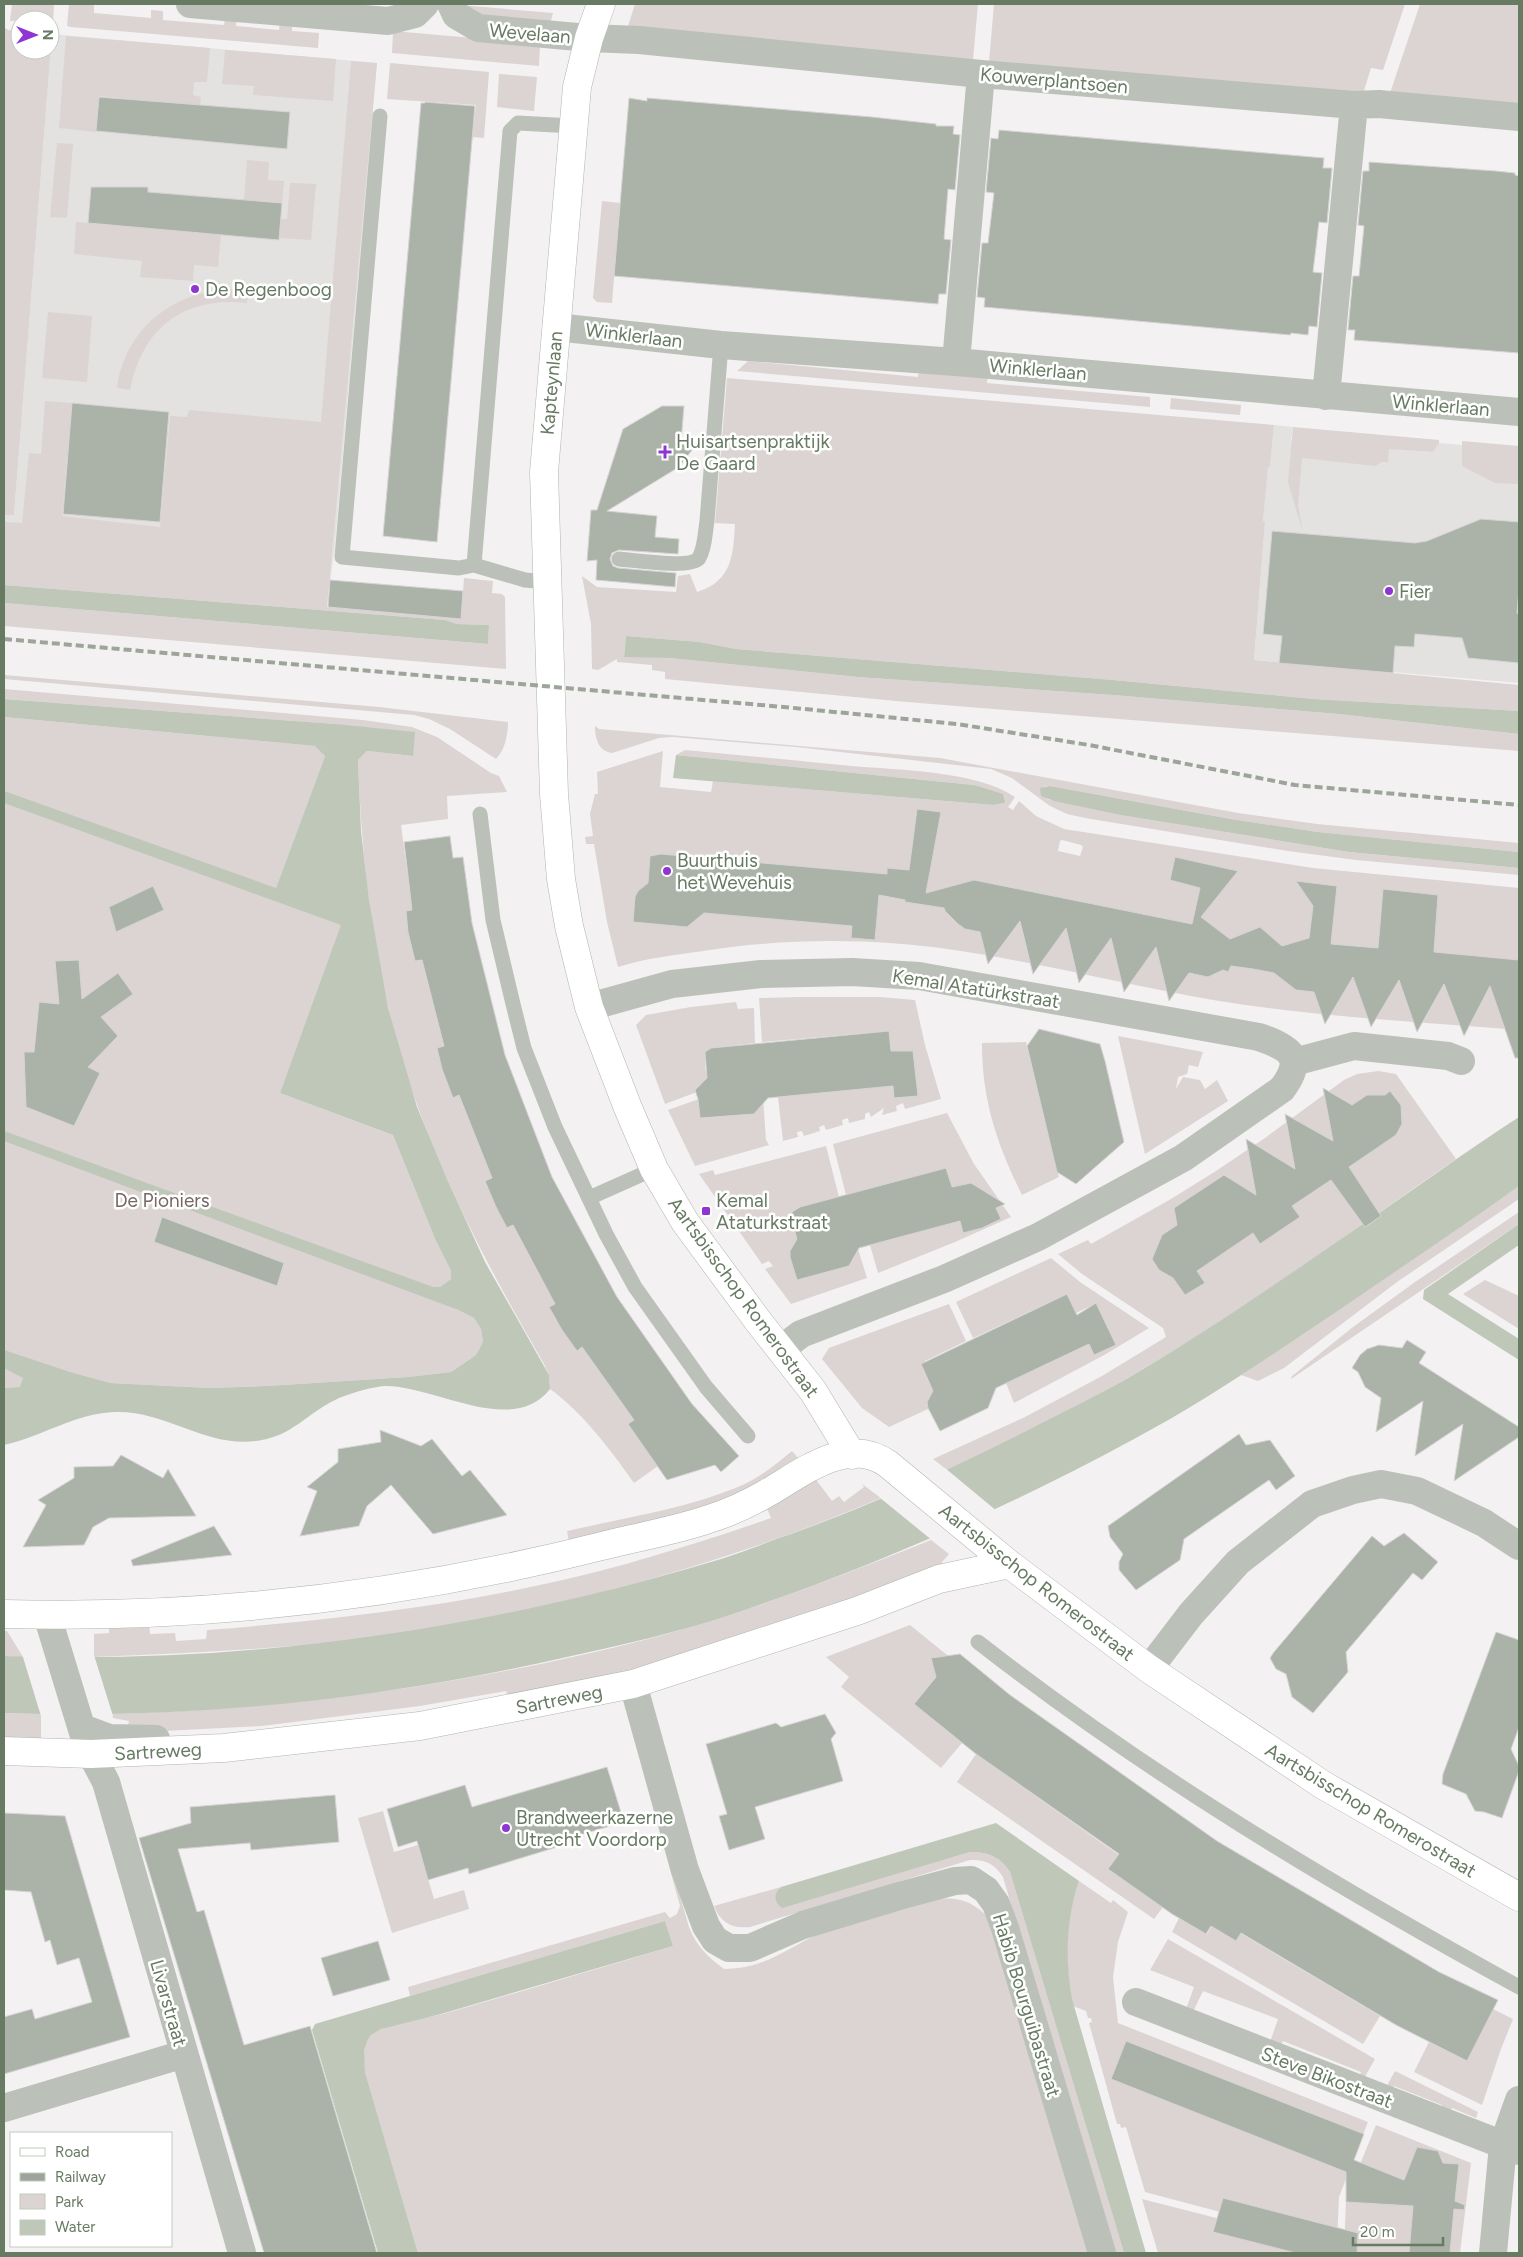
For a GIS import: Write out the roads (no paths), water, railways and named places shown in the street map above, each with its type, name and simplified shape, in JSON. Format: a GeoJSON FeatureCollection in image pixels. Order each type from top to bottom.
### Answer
{"type":"FeatureCollection","features":[{"type":"Feature","properties":{"kind":"street"},"geometry":{"type":"LineString","coordinates":[[190,4],[388,21],[415,14],[425,4]]}},
{"type":"Feature","properties":{"kind":"street","name":"Wevelaan"},"geometry":{"type":"LineString","coordinates":[[451,4],[456,15],[478,28],[589,38]]}},
{"type":"Feature","properties":{"kind":"street","name":"Kapteynlaan"},"geometry":{"type":"LineString","coordinates":[[554,766],[544,472],[577,87],[589,38],[600,4]]}},
{"type":"Feature","properties":{"kind":"street","name":"Kouwerplantsoen"},"geometry":{"type":"LineString","coordinates":[[589,38],[649,41],[981,74],[1354,105],[1379,104],[1519,117]]}},
{"type":"Feature","properties":{"kind":"street"},"geometry":{"type":"LineString","coordinates":[[956,362],[981,74]]}},
{"type":"Feature","properties":{"kind":"street"},"geometry":{"type":"LineString","coordinates":[[1326,396],[1354,105]]}},
{"type":"Feature","properties":{"kind":"street","name":"Winklerlaan"},"geometry":{"type":"LineString","coordinates":[[556,328],[721,345],[956,362],[1519,412]]}},
{"type":"Feature","properties":{"kind":"street","name":"Aartsbisschop Romerostraat"},"geometry":{"type":"LineString","coordinates":[[554,766],[561,879],[569,926],[589,1007],[628,1108],[654,1168],[685,1222],[780,1350],[813,1391],[852,1455],[875,1456],[895,1469],[1009,1564],[1150,1669],[1323,1786],[1517,1890]]}},
{"type":"Feature","properties":{"kind":"street","name":"Kemal Atatürkstraat"},"geometry":{"type":"LineString","coordinates":[[589,1007],[672,984],[754,975],[852,972],[919,976],[1258,1037],[1279,1044],[1288,1050],[1294,1062]]}},
{"type":"Feature","properties":{"kind":"street"},"geometry":{"type":"LineString","coordinates":[[780,1350],[801,1334],[944,1278],[1038,1237],[1183,1158],[1282,1089],[1292,1076],[1294,1062],[1354,1046],[1448,1056],[1461,1061]]}},
{"type":"Feature","properties":{"kind":"street"},"geometry":{"type":"LineString","coordinates":[[4,1614],[50,1623],[323,1598],[467,1576],[562,1556],[710,1519],[766,1494],[820,1462],[852,1455]]}},
{"type":"Feature","properties":{"kind":"street"},"geometry":{"type":"LineString","coordinates":[[1150,1669],[1192,1614],[1238,1562],[1312,1504],[1353,1490],[1381,1484],[1417,1491],[1484,1523],[1519,1546]]}},
{"type":"Feature","properties":{"kind":"street","name":"Sartreweg"},"geometry":{"type":"LineString","coordinates":[[4,1751],[91,1754],[224,1748],[420,1726],[633,1684],[786,1636],[939,1579],[1009,1564]]}},
{"type":"Feature","properties":{"kind":"street","name":"Sartreweg"},"geometry":{"type":"LineString","coordinates":[[50,1623],[91,1754]]}},
{"type":"Feature","properties":{"kind":"street","name":"Habib Bourguibastraat"},"geometry":{"type":"LineString","coordinates":[[633,1684],[686,1870],[699,1908],[706,1926],[715,1940],[728,1948],[750,1948],[803,1925],[955,1881],[971,1880],[986,1890],[996,1904],[1005,1928],[1102,2253]]}},
{"type":"Feature","properties":{"kind":"street"},"geometry":{"type":"LineString","coordinates":[[82,1728],[109,1738],[135,1740],[214,1736],[320,1726],[380,1719],[497,1700],[498,1711]]}},
{"type":"Feature","properties":{"kind":"street","name":"Livarstraat"},"geometry":{"type":"LineString","coordinates":[[91,1754],[106,1782],[242,2253]]}},
{"type":"Feature","properties":{"kind":"street","name":"Steve Bikostraat"},"geometry":{"type":"LineString","coordinates":[[1136,2002],[1511,2148]]}},
{"type":"Feature","properties":{"kind":"street"},"geometry":{"type":"LineString","coordinates":[[4,2108],[184,2054]]}},
{"type":"Feature","properties":{"kind":"street"},"geometry":{"type":"LineString","coordinates":[[1493,2253],[1519,2100]]}},
{"type":"Feature","properties":{"kind":"lane"},"geometry":{"type":"LineString","coordinates":[[380,116],[342,557],[459,568],[474,565],[525,580],[547,582]]}},
{"type":"Feature","properties":{"kind":"lane"},"geometry":{"type":"LineString","coordinates":[[474,565],[510,130],[518,123],[573,126]]}},
{"type":"Feature","properties":{"kind":"lane"},"geometry":{"type":"LineString","coordinates":[[619,559],[680,564],[692,564],[698,560],[703,548],[707,521],[721,345]]}},
{"type":"Feature","properties":{"kind":"lane"},"geometry":{"type":"LineString","coordinates":[[480,814],[493,920],[524,1048],[555,1127],[635,1288],[706,1387],[748,1436]]}},
{"type":"Feature","properties":{"kind":"lane"},"geometry":{"type":"LineString","coordinates":[[589,1198],[654,1168]]}},
{"type":"Feature","properties":{"kind":"lane"},"geometry":{"type":"LineString","coordinates":[[978,1642],[1101,1734],[1216,1810],[1449,1948],[1519,1987]]}},
{"type":"Feature","properties":{"kind":"water"},"geometry":{"type":"Polygon","coordinates":[[[4,585],[445,620],[457,624],[489,625],[488,644],[4,603],[4,585]]]}},
{"type":"Feature","properties":{"kind":"water"},"geometry":{"type":"Polygon","coordinates":[[[626,636],[700,642],[736,649],[1113,680],[1314,699],[1519,711],[1519,734],[1338,714],[1113,695],[858,677],[669,658],[624,657],[626,636]]]}},
{"type":"Feature","properties":{"kind":"water"},"geometry":{"type":"Polygon","coordinates":[[[4,699],[335,724],[415,732],[413,756],[367,751],[358,760],[361,831],[369,900],[388,1008],[417,1107],[447,1179],[485,1262],[549,1375],[550,1389],[534,1403],[516,1409],[495,1409],[406,1388],[384,1386],[349,1394],[323,1406],[294,1427],[278,1435],[250,1442],[230,1441],[211,1437],[155,1418],[135,1413],[115,1412],[86,1416],[32,1437],[4,1445],[4,1388],[20,1387],[23,1378],[4,1368],[4,1350],[110,1383],[209,1388],[408,1377],[451,1372],[476,1355],[483,1342],[481,1329],[474,1318],[456,1309],[4,1141],[4,1131],[433,1287],[440,1287],[451,1279],[451,1271],[435,1239],[393,1135],[280,1093],[341,925],[4,803],[4,791],[276,888],[325,756],[315,746],[4,717],[4,699]]]}},
{"type":"Feature","properties":{"kind":"water"},"geometry":{"type":"Polygon","coordinates":[[[676,755],[974,785],[1003,794],[1005,803],[993,805],[673,778],[676,755]]]}},
{"type":"Feature","properties":{"kind":"water"},"geometry":{"type":"Polygon","coordinates":[[[1050,786],[1231,819],[1318,832],[1519,852],[1519,868],[1349,852],[1120,815],[1054,801],[1041,796],[1040,788],[1050,786]]]}},
{"type":"Feature","properties":{"kind":"water"},"geometry":{"type":"Polygon","coordinates":[[[1519,1117],[1519,1186],[1336,1312],[1186,1410],[1085,1465],[985,1514],[832,1579],[727,1616],[668,1633],[498,1672],[428,1684],[358,1695],[217,1709],[146,1713],[4,1713],[4,1656],[95,1657],[276,1648],[456,1623],[634,1584],[730,1556],[823,1522],[886,1497],[1010,1440],[1121,1382],[1243,1306],[1519,1117]]]}},
{"type":"Feature","properties":{"kind":"water"},"geometry":{"type":"Polygon","coordinates":[[[1519,1224],[1519,1245],[1448,1294],[1519,1339],[1519,1360],[1423,1299],[1424,1290],[1519,1224]]]}},
{"type":"Feature","properties":{"kind":"water"},"geometry":{"type":"Polygon","coordinates":[[[996,1823],[1079,1881],[1071,1910],[1068,1940],[1068,1969],[1072,1999],[1146,2253],[1124,2253],[1010,1872],[998,1859],[988,1854],[970,1852],[782,1908],[776,1901],[777,1892],[781,1887],[996,1823]]]}},
{"type":"Feature","properties":{"kind":"water"},"geometry":{"type":"Polygon","coordinates":[[[665,1921],[673,1946],[441,2014],[381,2029],[371,2035],[364,2051],[365,2072],[418,2253],[378,2253],[312,2030],[315,2024],[665,1921]]]}},
{"type":"Feature","properties":{"kind":"railway"},"geometry":{"type":"LineString","coordinates":[[4,639],[784,707],[957,724],[1089,745],[1295,785],[1519,805]]}},
{"type":"Feature","properties":{"kind":"place","name":"De Regenboog"},"geometry":{"type":"Point","coordinates":[195,289]}},
{"type":"Feature","properties":{"kind":"place","name":"Huisartsenpraktijk De Gaard"},"geometry":{"type":"Point","coordinates":[665,452]}},
{"type":"Feature","properties":{"kind":"place","name":"Fier"},"geometry":{"type":"Point","coordinates":[1389,591]}},
{"type":"Feature","properties":{"kind":"place","name":"Buurthuis het Wevehuis"},"geometry":{"type":"Point","coordinates":[667,871]}},
{"type":"Feature","properties":{"kind":"place","name":"Kemal Ataturkstraat"},"geometry":{"type":"Point","coordinates":[706,1211]}},
{"type":"Feature","properties":{"kind":"place","name":"Brandweerkazerne Utrecht Voordorp"},"geometry":{"type":"Point","coordinates":[506,1828]}},
{"type":"Feature","properties":{"kind":"park label","name":"De Pioniers"},"geometry":{"type":"Point","coordinates":[162,1200]}}]}
